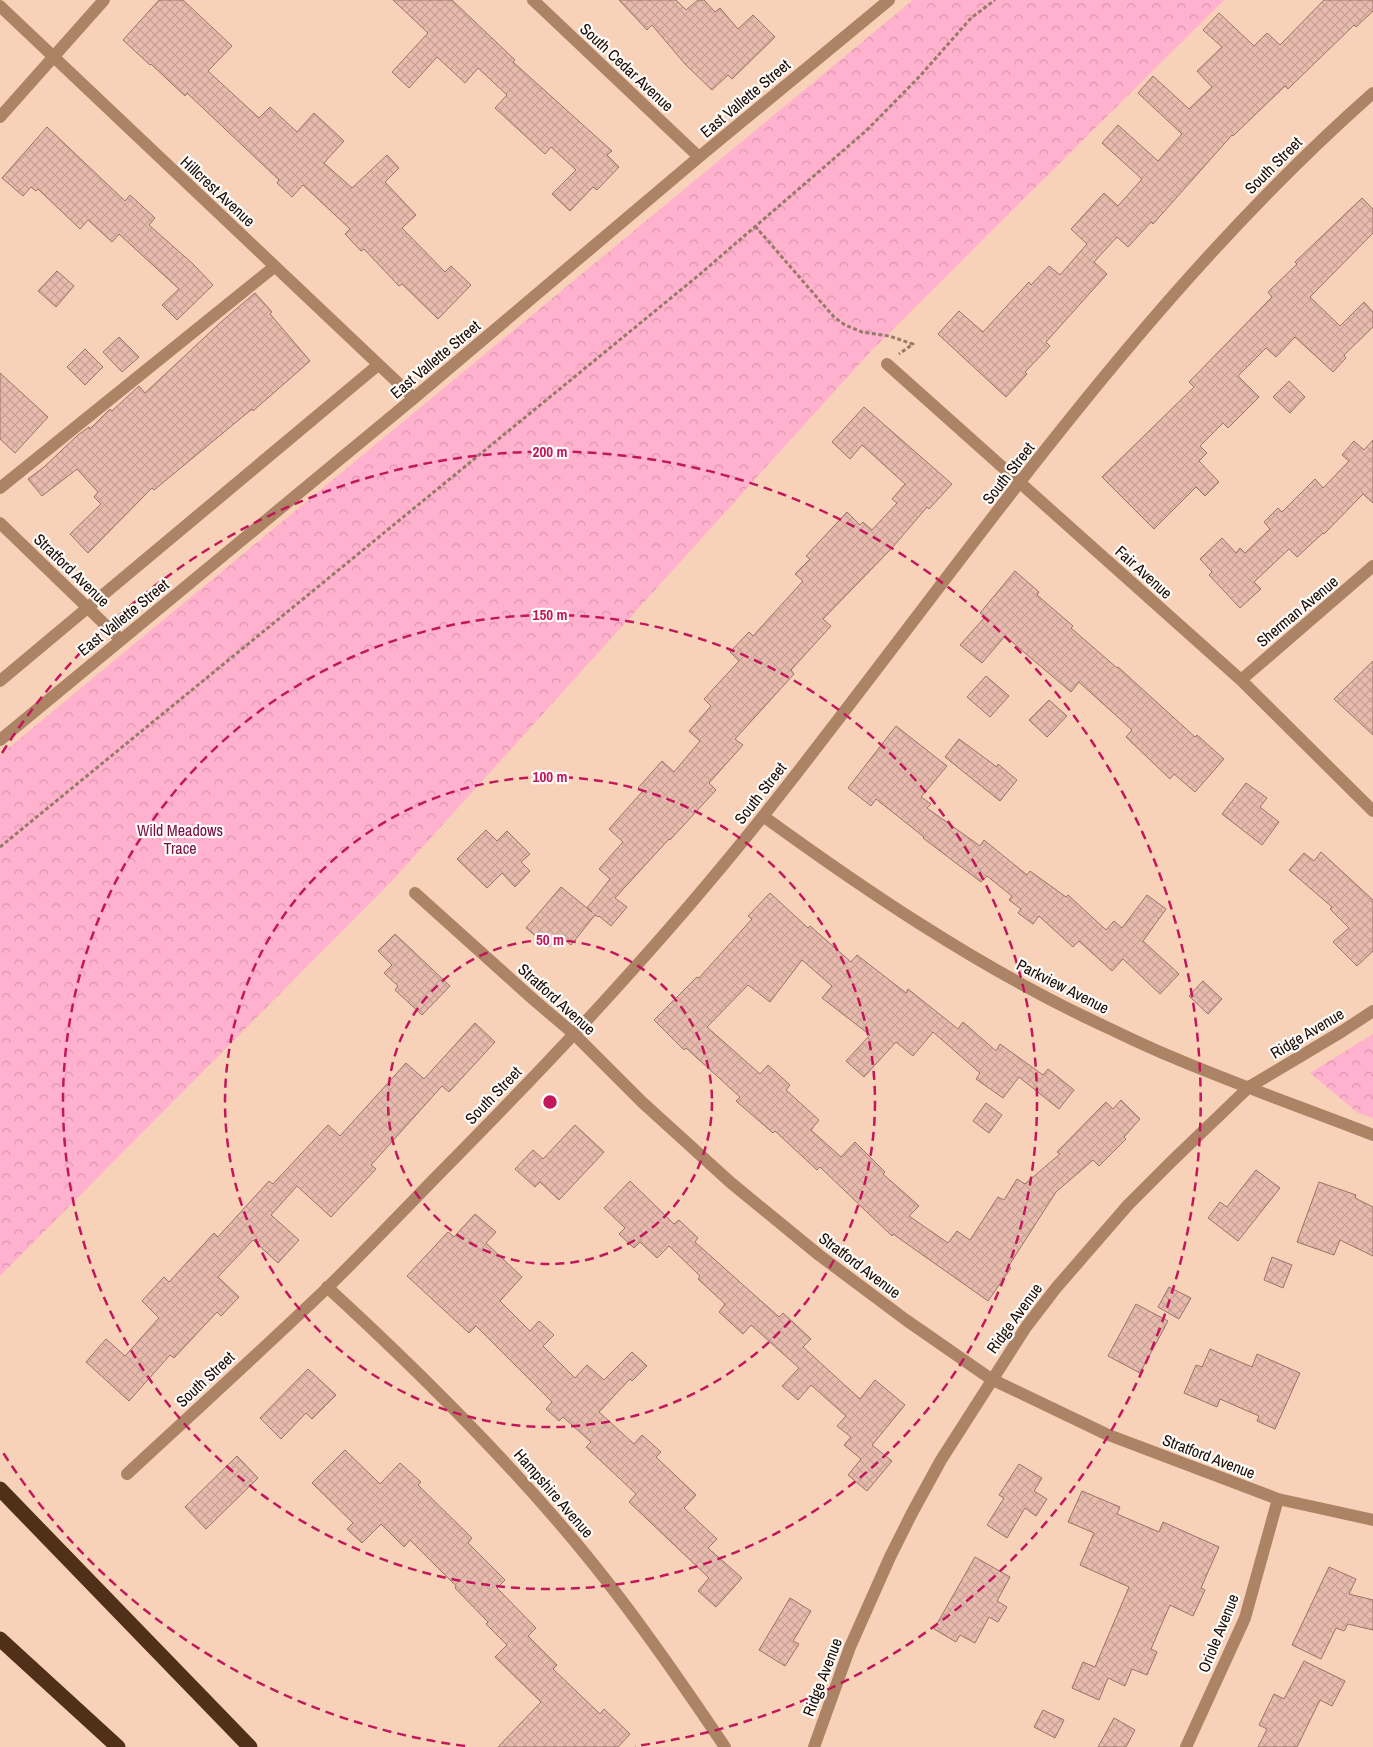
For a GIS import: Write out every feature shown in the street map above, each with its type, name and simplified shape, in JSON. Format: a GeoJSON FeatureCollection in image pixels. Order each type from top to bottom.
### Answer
{"type":"FeatureCollection","features":[{"type":"Feature","properties":{"kind":"highway"},"geometry":{"type":"LineString","coordinates":[[0,1489],[250,1747]]}},
{"type":"Feature","properties":{"kind":"highway"},"geometry":{"type":"LineString","coordinates":[[0,1639],[118,1747]]}},
{"type":"Feature","properties":{"kind":"street"},"geometry":{"type":"LineString","coordinates":[[0,117],[104,0]]}},
{"type":"Feature","properties":{"kind":"street","name":"South Cedar Avenue"},"geometry":{"type":"LineString","coordinates":[[533,0],[699,157]]}},
{"type":"Feature","properties":{"kind":"street","name":"East Vallette Street"},"geometry":{"type":"LineString","coordinates":[[0,740],[414,398],[699,157],[889,0]]}},
{"type":"Feature","properties":{"kind":"street","name":"Hillcrest Avenue"},"geometry":{"type":"LineString","coordinates":[[0,6],[414,398]]}},
{"type":"Feature","properties":{"kind":"street","name":"South Street"},"geometry":{"type":"LineString","coordinates":[[127,1474],[327,1287],[574,1034],[673,925],[763,816],[1020,483],[1128,347],[1193,271],[1274,186],[1373,93]]}},
{"type":"Feature","properties":{"kind":"street"},"geometry":{"type":"LineString","coordinates":[[0,488],[274,267]]}},
{"type":"Feature","properties":{"kind":"street","name":"Fair Avenue"},"geometry":{"type":"LineString","coordinates":[[887,364],[1241,680],[1373,811]]}},
{"type":"Feature","properties":{"kind":"street","name":"East Vallette Street"},"geometry":{"type":"LineString","coordinates":[[0,681],[378,365]]}},
{"type":"Feature","properties":{"kind":"street","name":"Stratford Avenue"},"geometry":{"type":"LineString","coordinates":[[0,523],[121,640]]}},
{"type":"Feature","properties":{"kind":"street","name":"Sherman Avenue"},"geometry":{"type":"LineString","coordinates":[[1241,680],[1373,566]]}},
{"type":"Feature","properties":{"kind":"street","name":"Parkview Avenue"},"geometry":{"type":"LineString","coordinates":[[763,816],[909,918],[994,968],[1081,1015],[1153,1048],[1373,1135]]}},
{"type":"Feature","properties":{"kind":"street","name":"Stratford Avenue"},"geometry":{"type":"LineString","coordinates":[[415,893],[574,1034],[642,1102],[737,1188],[819,1255],[906,1320],[992,1379],[1106,1434],[1278,1499],[1373,1520]]}},
{"type":"Feature","properties":{"kind":"street","name":"Ridge Avenue"},"geometry":{"type":"LineString","coordinates":[[814,1747],[850,1647],[890,1558],[941,1460],[1026,1326],[1128,1205],[1249,1087],[1373,1011]]}},
{"type":"Feature","properties":{"kind":"street","name":"Hampshire Avenue"},"geometry":{"type":"LineString","coordinates":[[327,1287],[408,1361],[496,1451],[566,1531],[623,1601],[726,1747]]}},
{"type":"Feature","properties":{"kind":"street","name":"Oriole Avenue"},"geometry":{"type":"LineString","coordinates":[[1186,1747],[1244,1618],[1278,1499]]}},
{"type":"Feature","properties":{"kind":"path"},"geometry":{"type":"LineString","coordinates":[[0,847],[700,276],[867,130],[920,76],[971,18],[995,0]]}},
{"type":"Feature","properties":{"kind":"path"},"geometry":{"type":"LineString","coordinates":[[755,226],[834,317],[844,325],[862,332],[889,336],[913,344],[887,364]]}},
{"type":"Feature","properties":{"kind":"green space","name":"Wild Meadows Trace"},"geometry":{"type":"Polygon","coordinates":[[[913,0],[1224,0],[871,351],[390,883],[0,1276],[0,755],[913,0]]]}},
{"type":"Feature","properties":{"kind":"green space"},"geometry":{"type":"Polygon","coordinates":[[[1373,1034],[1373,1118],[1358,1113],[1310,1073],[1373,1034]]]}},
{"type":"Feature","properties":{"kind":"building"},"geometry":{"type":"Polygon","coordinates":[[[159,0],[183,0],[232,46],[208,71],[259,118],[270,107],[297,132],[314,113],[344,141],[324,163],[352,188],[387,155],[399,168],[385,182],[416,215],[402,228],[445,272],[451,266],[471,285],[438,319],[402,284],[399,286],[364,249],[361,251],[345,234],[350,229],[303,185],[292,197],[277,183],[279,180],[187,93],[185,96],[123,40],[159,0]]]}},
{"type":"Feature","properties":{"kind":"building"},"geometry":{"type":"Polygon","coordinates":[[[393,0],[452,0],[515,60],[513,62],[612,151],[607,155],[619,167],[597,190],[593,187],[570,211],[552,194],[576,170],[551,147],[545,154],[495,108],[507,95],[478,68],[465,83],[437,57],[409,88],[392,72],[428,33],[393,0]]]}},
{"type":"Feature","properties":{"kind":"building"},"geometry":{"type":"Polygon","coordinates":[[[619,0],[676,0],[686,10],[698,0],[704,0],[715,12],[720,8],[738,29],[753,15],[775,37],[732,79],[728,75],[712,90],[685,64],[652,25],[647,30],[619,0]]]}},
{"type":"Feature","properties":{"kind":"building"},"geometry":{"type":"Polygon","coordinates":[[[1324,0],[1373,0],[1373,11],[1356,27],[1354,25],[1288,89],[1285,86],[1232,135],[1153,224],[1151,222],[1128,247],[1117,237],[1094,262],[1107,274],[1046,342],[1050,346],[1025,372],[1027,374],[1006,397],[938,334],[959,311],[983,332],[1029,282],[1031,285],[1049,266],[1060,275],[1087,244],[1071,229],[1104,193],[1118,206],[1142,179],[1102,143],[1118,125],[1158,161],[1182,134],[1138,93],[1153,76],[1189,109],[1212,87],[1197,71],[1222,47],[1203,30],[1219,13],[1254,46],[1267,33],[1280,45],[1324,0]]]}},
{"type":"Feature","properties":{"kind":"building"},"geometry":{"type":"Polygon","coordinates":[[[47,127],[125,201],[130,195],[155,218],[149,225],[193,264],[213,285],[177,320],[162,305],[179,289],[119,234],[112,242],[88,220],[80,229],[38,189],[36,191],[31,187],[23,196],[2,178],[47,127]]]}},
{"type":"Feature","properties":{"kind":"building"},"geometry":{"type":"Polygon","coordinates":[[[1362,198],[1373,209],[1373,233],[1310,297],[1340,326],[1364,302],[1373,312],[1373,327],[1344,355],[1346,358],[1333,372],[1295,337],[1276,357],[1266,348],[1238,376],[1259,397],[1228,428],[1223,423],[1200,446],[1207,453],[1199,461],[1219,482],[1205,496],[1196,487],[1154,529],[1102,477],[1194,387],[1189,382],[1272,297],[1268,292],[1297,264],[1295,262],[1362,198]]]}},
{"type":"Feature","properties":{"kind":"building"},"geometry":{"type":"Polygon","coordinates":[[[57,271],[74,286],[56,307],[38,291],[57,271]]]}},
{"type":"Feature","properties":{"kind":"building"},"geometry":{"type":"Polygon","coordinates":[[[255,293],[272,312],[270,314],[310,361],[253,411],[252,409],[154,490],[152,488],[88,553],[70,534],[101,504],[94,497],[98,492],[77,469],[42,496],[28,479],[44,467],[78,435],[89,427],[90,429],[110,409],[112,411],[139,386],[145,393],[255,293]]]}},
{"type":"Feature","properties":{"kind":"building"},"geometry":{"type":"Polygon","coordinates":[[[119,337],[139,357],[122,372],[103,352],[119,337]]]}},
{"type":"Feature","properties":{"kind":"building"},"geometry":{"type":"Polygon","coordinates":[[[85,349],[103,367],[85,385],[67,367],[85,349]]]}},
{"type":"Feature","properties":{"kind":"building"},"geometry":{"type":"Polygon","coordinates":[[[0,373],[48,417],[15,453],[0,439],[0,373]]]}},
{"type":"Feature","properties":{"kind":"building"},"geometry":{"type":"Polygon","coordinates":[[[1289,381],[1305,397],[1290,413],[1273,397],[1289,381]]]}},
{"type":"Feature","properties":{"kind":"building"},"geometry":{"type":"Polygon","coordinates":[[[864,407],[952,484],[929,509],[927,507],[892,548],[823,619],[831,626],[791,670],[794,674],[735,739],[743,745],[709,783],[716,790],[615,898],[627,907],[611,926],[595,915],[571,945],[559,935],[549,947],[526,928],[561,887],[587,908],[610,879],[599,869],[623,842],[609,829],[642,792],[638,788],[662,761],[674,772],[700,741],[689,731],[711,706],[704,699],[739,661],[730,652],[749,632],[753,636],[803,581],[795,574],[810,559],[806,556],[847,512],[860,525],[863,522],[872,530],[897,503],[892,499],[905,484],[862,445],[850,459],[832,442],[864,407]]]}},
{"type":"Feature","properties":{"kind":"building"},"geometry":{"type":"Polygon","coordinates":[[[1373,440],[1373,503],[1363,494],[1324,534],[1297,557],[1289,549],[1254,582],[1261,589],[1240,608],[1209,575],[1212,572],[1200,559],[1222,538],[1236,553],[1240,548],[1245,553],[1270,529],[1264,522],[1278,508],[1282,512],[1315,479],[1323,488],[1349,461],[1342,455],[1354,441],[1364,450],[1373,440]]]}},
{"type":"Feature","properties":{"kind":"building"},"geometry":{"type":"Polygon","coordinates":[[[1015,571],[1039,592],[1037,595],[1073,626],[1071,628],[1118,667],[1195,737],[1197,735],[1224,759],[1195,792],[1174,774],[1170,779],[1126,737],[1132,730],[1079,682],[1071,692],[1005,636],[982,663],[960,645],[985,617],[980,613],[1015,571]]]}},
{"type":"Feature","properties":{"kind":"building"},"geometry":{"type":"Polygon","coordinates":[[[1373,661],[1373,735],[1334,699],[1373,661]]]}},
{"type":"Feature","properties":{"kind":"building"},"geometry":{"type":"Polygon","coordinates":[[[986,676],[1009,696],[990,717],[967,697],[986,676]]]}},
{"type":"Feature","properties":{"kind":"building"},"geometry":{"type":"Polygon","coordinates":[[[1049,700],[1067,716],[1047,737],[1029,720],[1049,700]]]}},
{"type":"Feature","properties":{"kind":"building"},"geometry":{"type":"Polygon","coordinates":[[[896,726],[947,766],[921,797],[931,804],[927,808],[980,846],[984,840],[1027,875],[1030,871],[1066,897],[1068,895],[1106,930],[1114,921],[1122,928],[1147,895],[1166,909],[1143,941],[1179,974],[1160,994],[1123,959],[1112,971],[1079,941],[1073,947],[1039,916],[1033,924],[1018,913],[1021,909],[1009,900],[1012,896],[987,876],[981,882],[876,799],[871,806],[848,788],[896,726]]]}},
{"type":"Feature","properties":{"kind":"building"},"geometry":{"type":"Polygon","coordinates":[[[959,739],[997,767],[998,764],[1017,780],[1000,801],[945,757],[959,739]]]}},
{"type":"Feature","properties":{"kind":"building"},"geometry":{"type":"Polygon","coordinates":[[[1246,783],[1267,798],[1260,807],[1279,822],[1262,845],[1222,814],[1246,783]]]}},
{"type":"Feature","properties":{"kind":"building"},"geometry":{"type":"Polygon","coordinates":[[[486,830],[497,841],[507,831],[530,854],[521,862],[530,871],[515,887],[502,873],[487,888],[457,859],[486,830]]]}},
{"type":"Feature","properties":{"kind":"building"},"geometry":{"type":"Polygon","coordinates":[[[1321,852],[1373,900],[1373,951],[1357,966],[1333,942],[1349,928],[1330,909],[1332,907],[1289,870],[1304,853],[1314,861],[1321,852]]]}},
{"type":"Feature","properties":{"kind":"building"},"geometry":{"type":"Polygon","coordinates":[[[770,893],[808,928],[810,926],[851,962],[857,955],[906,993],[908,989],[958,1029],[963,1022],[996,1051],[1000,1044],[1043,1075],[1048,1069],[1074,1090],[1059,1109],[1019,1077],[1003,1098],[976,1079],[980,1073],[933,1032],[913,1056],[896,1042],[864,1077],[846,1061],[870,1035],[822,998],[832,986],[802,960],[770,1002],[748,985],[707,1027],[760,1074],[768,1065],[790,1085],[786,1090],[819,1120],[811,1130],[841,1157],[855,1142],[885,1172],[883,1174],[919,1206],[909,1216],[948,1243],[957,1231],[970,1240],[998,1197],[1004,1200],[1017,1179],[1025,1184],[1060,1154],[1057,1152],[1106,1102],[1113,1109],[1121,1100],[1140,1119],[1124,1137],[1126,1139],[1099,1166],[1093,1160],[1056,1192],[1008,1267],[1011,1268],[988,1301],[893,1234],[892,1236],[820,1167],[817,1170],[775,1131],[773,1133],[736,1101],[740,1097],[686,1048],[684,1050],[654,1020],[697,977],[699,978],[752,919],[748,916],[770,893]]]}},
{"type":"Feature","properties":{"kind":"building"},"geometry":{"type":"Polygon","coordinates":[[[395,934],[450,986],[422,1015],[395,990],[398,986],[384,973],[392,965],[378,951],[395,934]]]}},
{"type":"Feature","properties":{"kind":"building"},"geometry":{"type":"Polygon","coordinates":[[[1203,981],[1222,999],[1208,1014],[1189,996],[1203,981]]]}},
{"type":"Feature","properties":{"kind":"building"},"geometry":{"type":"Polygon","coordinates":[[[475,1023],[495,1042],[449,1092],[442,1086],[371,1165],[376,1169],[331,1217],[297,1186],[271,1215],[299,1240],[278,1263],[253,1240],[218,1277],[239,1297],[221,1316],[217,1312],[174,1358],[170,1355],[129,1401],[86,1362],[106,1339],[125,1356],[159,1318],[142,1301],[164,1277],[169,1282],[214,1233],[218,1237],[269,1181],[273,1184],[328,1125],[340,1136],[406,1063],[424,1079],[475,1023]]]}},
{"type":"Feature","properties":{"kind":"building"},"geometry":{"type":"Polygon","coordinates":[[[986,1103],[1002,1115],[989,1133],[973,1121],[986,1103]]]}},
{"type":"Feature","properties":{"kind":"building"},"geometry":{"type":"Polygon","coordinates":[[[575,1125],[604,1152],[559,1200],[540,1182],[535,1187],[515,1169],[533,1150],[543,1159],[575,1125]]]}},
{"type":"Feature","properties":{"kind":"building"},"geometry":{"type":"Polygon","coordinates":[[[1256,1170],[1280,1188],[1238,1241],[1208,1218],[1220,1202],[1227,1207],[1256,1170]]]}},
{"type":"Feature","properties":{"kind":"building"},"geometry":{"type":"Polygon","coordinates":[[[630,1181],[674,1224],[679,1220],[698,1238],[695,1242],[779,1317],[783,1313],[811,1339],[803,1347],[860,1399],[875,1380],[905,1405],[872,1445],[892,1461],[867,1491],[848,1475],[861,1459],[844,1445],[851,1437],[837,1426],[846,1416],[811,1385],[798,1400],[782,1386],[799,1368],[751,1325],[743,1334],[719,1312],[725,1304],[698,1279],[700,1276],[669,1246],[657,1258],[640,1242],[634,1248],[619,1234],[625,1228],[604,1208],[630,1181]]]}},
{"type":"Feature","properties":{"kind":"building"},"geometry":{"type":"Polygon","coordinates":[[[1319,1182],[1356,1195],[1355,1198],[1373,1207],[1373,1256],[1340,1240],[1334,1255],[1297,1242],[1319,1182]]]}},
{"type":"Feature","properties":{"kind":"building"},"geometry":{"type":"Polygon","coordinates":[[[475,1214],[496,1232],[486,1243],[522,1277],[500,1301],[530,1331],[539,1321],[554,1335],[543,1346],[575,1378],[587,1365],[604,1380],[632,1352],[647,1366],[632,1381],[630,1379],[599,1412],[634,1444],[642,1435],[661,1452],[656,1457],[696,1495],[684,1508],[717,1539],[708,1548],[742,1578],[716,1607],[698,1591],[709,1578],[629,1502],[636,1494],[586,1447],[591,1442],[563,1417],[559,1421],[546,1409],[552,1402],[476,1326],[469,1333],[407,1276],[448,1232],[454,1237],[475,1214]]]}},
{"type":"Feature","properties":{"kind":"building"},"geometry":{"type":"Polygon","coordinates":[[[1272,1257],[1292,1265],[1283,1288],[1264,1280],[1272,1257]]]}},
{"type":"Feature","properties":{"kind":"building"},"geometry":{"type":"Polygon","coordinates":[[[1169,1287],[1191,1298],[1179,1319],[1158,1307],[1169,1287]]]}},
{"type":"Feature","properties":{"kind":"building"},"geometry":{"type":"Polygon","coordinates":[[[1136,1304],[1168,1321],[1140,1373],[1108,1356],[1136,1304]]]}},
{"type":"Feature","properties":{"kind":"building"},"geometry":{"type":"Polygon","coordinates":[[[1210,1349],[1252,1367],[1257,1354],[1300,1373],[1275,1429],[1257,1421],[1259,1416],[1220,1399],[1217,1407],[1184,1393],[1196,1365],[1202,1367],[1210,1349]]]}},
{"type":"Feature","properties":{"kind":"building"},"geometry":{"type":"Polygon","coordinates":[[[308,1369],[336,1395],[312,1419],[306,1413],[281,1439],[260,1418],[308,1369]]]}},
{"type":"Feature","properties":{"kind":"building"},"geometry":{"type":"Polygon","coordinates":[[[345,1450],[380,1484],[400,1463],[421,1482],[418,1485],[472,1538],[468,1543],[505,1580],[497,1588],[536,1628],[528,1636],[557,1665],[553,1669],[600,1714],[604,1709],[630,1734],[618,1747],[498,1747],[541,1702],[495,1657],[507,1645],[486,1624],[488,1622],[455,1588],[456,1586],[410,1540],[404,1547],[381,1524],[362,1543],[347,1529],[353,1523],[312,1483],[345,1450]]]}},
{"type":"Feature","properties":{"kind":"building"},"geometry":{"type":"Polygon","coordinates":[[[237,1456],[258,1478],[206,1529],[185,1507],[237,1456]]]}},
{"type":"Feature","properties":{"kind":"building"},"geometry":{"type":"Polygon","coordinates":[[[1019,1464],[1042,1478],[1034,1491],[1047,1499],[1036,1516],[1025,1508],[1007,1538],[987,1525],[1004,1498],[999,1495],[1019,1464]]]}},
{"type":"Feature","properties":{"kind":"building"},"geometry":{"type":"Polygon","coordinates":[[[1082,1491],[1120,1507],[1117,1514],[1159,1532],[1163,1522],[1219,1547],[1201,1588],[1205,1590],[1193,1616],[1170,1605],[1151,1649],[1157,1652],[1147,1675],[1132,1669],[1125,1686],[1108,1678],[1099,1700],[1072,1688],[1083,1662],[1095,1667],[1129,1587],[1080,1565],[1094,1533],[1068,1522],[1082,1491]]]}},
{"type":"Feature","properties":{"kind":"building"},"geometry":{"type":"Polygon","coordinates":[[[975,1557],[1010,1577],[997,1601],[1007,1607],[998,1622],[989,1617],[975,1643],[960,1635],[956,1642],[934,1629],[975,1557]]]}},
{"type":"Feature","properties":{"kind":"building"},"geometry":{"type":"Polygon","coordinates":[[[1329,1567],[1356,1579],[1349,1594],[1373,1600],[1373,1630],[1348,1624],[1344,1631],[1336,1628],[1321,1659],[1292,1645],[1329,1567]]]}},
{"type":"Feature","properties":{"kind":"building"},"geometry":{"type":"Polygon","coordinates":[[[790,1598],[811,1611],[793,1641],[799,1644],[785,1666],[759,1650],[790,1598]]]}},
{"type":"Feature","properties":{"kind":"building"},"geometry":{"type":"Polygon","coordinates":[[[1304,1661],[1345,1681],[1332,1706],[1320,1700],[1297,1747],[1258,1747],[1267,1729],[1259,1725],[1274,1694],[1284,1699],[1304,1661]]]}},
{"type":"Feature","properties":{"kind":"building"},"geometry":{"type":"Polygon","coordinates":[[[1043,1710],[1064,1720],[1055,1738],[1034,1727],[1043,1710]]]}},
{"type":"Feature","properties":{"kind":"building"},"geometry":{"type":"Polygon","coordinates":[[[1114,1718],[1135,1730],[1126,1747],[1098,1747],[1114,1718]]]}}]}
